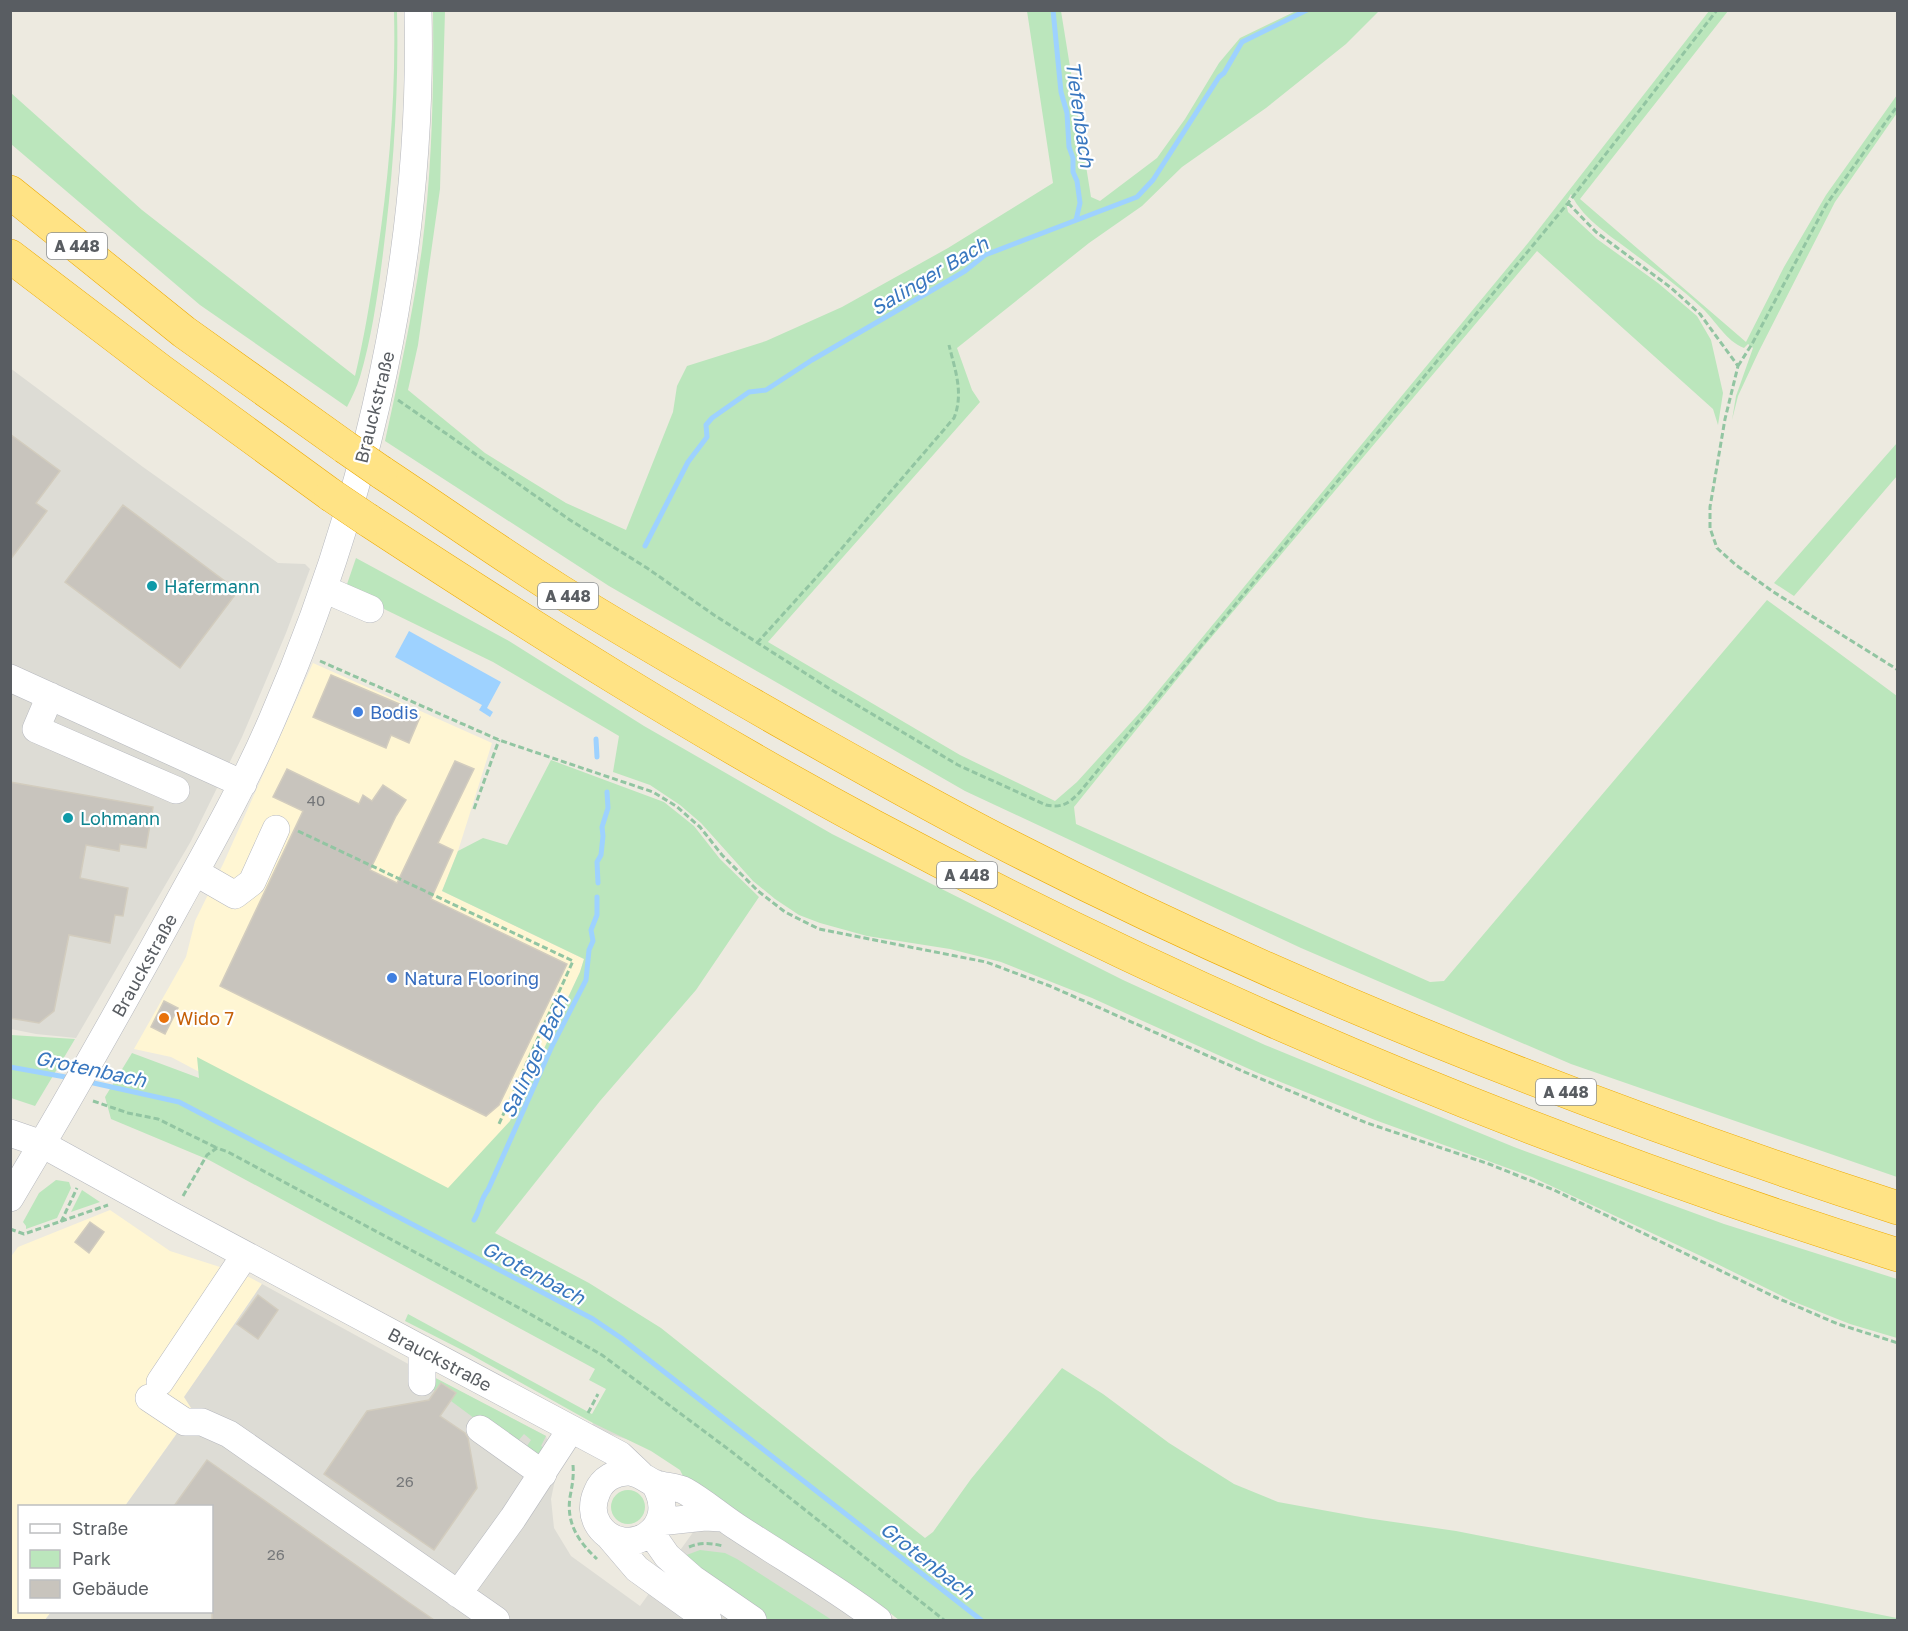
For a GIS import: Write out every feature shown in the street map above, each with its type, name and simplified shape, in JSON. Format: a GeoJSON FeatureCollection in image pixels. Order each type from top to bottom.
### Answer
{"type":"FeatureCollection","features":[{"type":"Feature","properties":{"kind":"highway","name":"A 448"},"geometry":{"type":"LineString","coordinates":[[10,192],[184,332],[381,472],[557,589],[671,658],[967,825],[1128,904],[1288,978],[1535,1081],[1717,1148],[1898,1208]]}},
{"type":"Feature","properties":{"kind":"highway","name":"A 448"},"geometry":{"type":"LineString","coordinates":[[10,256],[331,495],[530,626],[741,753],[920,851],[1114,948],[1265,1018],[1417,1083],[1735,1203],[1898,1255]]}},
{"type":"Feature","properties":{"kind":"highway"},"geometry":{"type":"LineString","coordinates":[[10,270],[49,287]]}},
{"type":"Feature","properties":{"kind":"street","name":"Brauckstraße"},"geometry":{"type":"LineString","coordinates":[[10,1198],[86,1069],[243,784],[301,652],[324,589],[380,391],[397,297],[412,179],[417,113],[418,10]]}},
{"type":"Feature","properties":{"kind":"street"},"geometry":{"type":"LineString","coordinates":[[324,589],[370,609]]}},
{"type":"Feature","properties":{"kind":"street"},"geometry":{"type":"LineString","coordinates":[[10,678],[243,784]]}},
{"type":"Feature","properties":{"kind":"street"},"geometry":{"type":"LineString","coordinates":[[50,696],[36,729],[176,790]]}},
{"type":"Feature","properties":{"kind":"street"},"geometry":{"type":"LineString","coordinates":[[195,872],[235,895],[252,882],[276,829]]}},
{"type":"Feature","properties":{"kind":"street"},"geometry":{"type":"LineString","coordinates":[[10,1133],[42,1144]]}},
{"type":"Feature","properties":{"kind":"street","name":"Brauckstraße"},"geometry":{"type":"LineString","coordinates":[[42,1144],[422,1349],[580,1420],[647,1478]]}},
{"type":"Feature","properties":{"kind":"street"},"geometry":{"type":"LineString","coordinates":[[245,1255],[154,1390],[184,1422],[202,1422],[229,1434],[496,1620]]}},
{"type":"Feature","properties":{"kind":"street"},"geometry":{"type":"LineString","coordinates":[[422,1349],[422,1382]]}},
{"type":"Feature","properties":{"kind":"street","name":"Brauckstraße"},"geometry":{"type":"LineString","coordinates":[[580,1420],[588,1456],[599,1486]]}},
{"type":"Feature","properties":{"kind":"street"},"geometry":{"type":"LineString","coordinates":[[458,1594],[580,1420]]}},
{"type":"Feature","properties":{"kind":"street"},"geometry":{"type":"LineString","coordinates":[[480,1429],[543,1474]]}},
{"type":"Feature","properties":{"kind":"street","name":"Brauckstraße"},"geometry":{"type":"LineString","coordinates":[[708,1620],[637,1569],[598,1525],[593,1512],[594,1499],[599,1486],[606,1479],[615,1474],[627,1472],[684,1490],[878,1620]]}},
{"type":"Feature","properties":{"kind":"street"},"geometry":{"type":"LineString","coordinates":[[608,1535],[618,1540],[641,1539],[655,1527],[662,1512],[663,1502],[660,1493],[647,1478]]}},
{"type":"Feature","properties":{"kind":"street"},"geometry":{"type":"LineString","coordinates":[[655,1527],[705,1518],[723,1518]]}},
{"type":"Feature","properties":{"kind":"street"},"geometry":{"type":"LineString","coordinates":[[655,1527],[667,1556],[692,1578],[753,1620]]}},
{"type":"Feature","properties":{"kind":"street"},"geometry":{"type":"LineString","coordinates":[[841,1594],[848,1620]]}},
{"type":"Feature","properties":{"kind":"path"},"geometry":{"type":"LineString","coordinates":[[380,391],[396,398],[570,520],[830,689],[958,765],[1046,805],[1057,807],[1070,803],[1568,203],[1717,10]]}},
{"type":"Feature","properties":{"kind":"path"},"geometry":{"type":"LineString","coordinates":[[1898,105],[1826,205],[1738,366],[1725,418],[1710,507],[1710,528],[1717,548],[1736,565],[1772,591],[1898,670]]}},
{"type":"Feature","properties":{"kind":"path"},"geometry":{"type":"LineString","coordinates":[[1568,203],[1596,232],[1670,287],[1700,314],[1738,366]]}},
{"type":"Feature","properties":{"kind":"path"},"geometry":{"type":"LineString","coordinates":[[757,643],[824,569],[954,417],[959,388],[949,345]]}},
{"type":"Feature","properties":{"kind":"path"},"geometry":{"type":"LineString","coordinates":[[301,652],[499,740],[653,792],[676,806],[700,827],[722,855],[758,891],[785,912],[819,929],[986,962],[1050,986],[1367,1123],[1490,1164],[1554,1190],[1775,1297],[1838,1324],[1898,1343]]}},
{"type":"Feature","properties":{"kind":"path"},"geometry":{"type":"LineString","coordinates":[[474,810],[499,740]]}},
{"type":"Feature","properties":{"kind":"path"},"geometry":{"type":"LineString","coordinates":[[276,829],[290,827],[573,962],[498,1126]]}},
{"type":"Feature","properties":{"kind":"path"},"geometry":{"type":"LineString","coordinates":[[72,1091],[106,1106],[158,1119],[228,1152],[401,1243],[602,1355],[732,1452],[944,1620]]}},
{"type":"Feature","properties":{"kind":"path"},"geometry":{"type":"LineString","coordinates":[[171,1215],[207,1155],[218,1148]]}},
{"type":"Feature","properties":{"kind":"path"},"geometry":{"type":"LineString","coordinates":[[61,1222],[85,1168]]}},
{"type":"Feature","properties":{"kind":"path"},"geometry":{"type":"LineString","coordinates":[[10,1229],[24,1234],[111,1204],[130,1193]]}},
{"type":"Feature","properties":{"kind":"path"},"geometry":{"type":"LineString","coordinates":[[580,1420],[597,1394]]}},
{"type":"Feature","properties":{"kind":"shaded area"},"geometry":{"type":"Polygon","coordinates":[[[10,368],[143,467],[278,563],[305,564],[310,569],[242,737],[191,841],[76,1038],[11,1029],[10,368]]]}},
{"type":"Feature","properties":{"kind":"shaded area"},"geometry":{"type":"Polygon","coordinates":[[[313,663],[492,743],[458,851],[442,891],[584,959],[580,972],[467,1213],[171,1057],[134,1049],[186,957],[195,921],[224,862],[313,663]]]}},
{"type":"Feature","properties":{"kind":"shaded area"},"geometry":{"type":"Polygon","coordinates":[[[110,1210],[170,1251],[245,1275],[262,1284],[185,1396],[193,1411],[126,1505],[18,1505],[18,1613],[50,1613],[45,1620],[11,1620],[10,1258],[18,1247],[110,1210]]]}},
{"type":"Feature","properties":{"kind":"shaded area"},"geometry":{"type":"Polygon","coordinates":[[[262,1284],[546,1436],[557,1470],[551,1499],[554,1528],[571,1556],[640,1606],[699,1524],[688,1482],[681,1469],[645,1445],[604,1432],[592,1425],[614,1384],[856,1591],[895,1620],[45,1620],[50,1613],[213,1613],[213,1505],[126,1505],[193,1411],[184,1397],[262,1284]]]}},
{"type":"Feature","properties":{"kind":"green space"},"geometry":{"type":"Polygon","coordinates":[[[394,11],[397,11],[396,105],[386,230],[376,305],[367,349],[359,381],[347,407],[200,305],[11,144],[11,93],[142,210],[355,376],[374,277],[388,169],[393,106],[394,11]]]}},
{"type":"Feature","properties":{"kind":"green space"},"geometry":{"type":"Polygon","coordinates":[[[433,11],[445,11],[440,189],[418,345],[408,390],[485,453],[566,503],[626,530],[673,412],[677,386],[687,366],[766,341],[842,307],[948,248],[1053,183],[1027,11],[1061,11],[1091,197],[1100,201],[1157,158],[1185,119],[1219,63],[1240,38],[1296,11],[1379,11],[1346,44],[1266,108],[1182,167],[1142,206],[1089,243],[957,348],[972,390],[980,402],[768,642],[960,755],[1055,801],[1077,782],[1144,708],[1528,243],[1709,11],[1728,11],[1580,199],[1746,342],[1784,267],[1826,195],[1897,95],[1897,113],[1835,202],[1759,351],[1738,396],[1732,420],[1736,396],[1753,348],[1748,344],[1744,348],[1732,341],[1686,294],[1591,220],[1571,194],[1566,203],[1568,212],[1597,239],[1658,283],[1697,316],[1711,340],[1723,393],[1718,425],[1713,409],[1537,251],[1199,652],[1074,807],[1076,824],[1430,982],[1444,981],[1767,600],[1897,696],[1897,1177],[1571,1064],[1301,948],[965,791],[609,586],[385,441],[410,321],[425,219],[432,130],[433,11]]]}},
{"type":"Feature","properties":{"kind":"green space"},"geometry":{"type":"Polygon","coordinates":[[[1897,443],[1897,476],[1794,596],[1774,583],[1897,443]]]}},
{"type":"Feature","properties":{"kind":"green space"},"geometry":{"type":"Polygon","coordinates":[[[356,558],[509,641],[644,726],[832,834],[1123,980],[1265,1045],[1514,1147],[1724,1224],[1897,1279],[1897,1338],[1850,1324],[1792,1301],[1532,1177],[1375,1120],[1258,1073],[1092,998],[1001,962],[950,949],[867,936],[799,915],[753,881],[701,823],[680,805],[650,785],[613,772],[619,736],[493,662],[345,590],[356,558]]]}},
{"type":"Feature","properties":{"kind":"green space"},"geometry":{"type":"Polygon","coordinates":[[[551,760],[664,802],[694,826],[720,859],[759,897],[696,990],[600,1101],[495,1233],[589,1283],[661,1328],[925,1538],[933,1532],[971,1479],[1062,1368],[1103,1394],[1169,1443],[1234,1484],[1278,1502],[1456,1531],[1897,1618],[1897,1620],[899,1620],[877,1603],[686,1482],[680,1470],[651,1451],[593,1423],[468,1353],[405,1321],[408,1314],[592,1414],[606,1389],[589,1380],[595,1369],[209,1160],[111,1119],[105,1097],[132,1053],[199,1078],[197,1057],[448,1188],[510,1121],[584,959],[442,891],[458,851],[483,838],[507,845],[551,760]]]}},
{"type":"Feature","properties":{"kind":"green space"},"geometry":{"type":"Polygon","coordinates":[[[11,1035],[75,1039],[35,1106],[11,1098],[11,1035]]]}},
{"type":"Feature","properties":{"kind":"green space"},"geometry":{"type":"Polygon","coordinates":[[[56,1180],[69,1182],[71,1188],[57,1218],[26,1229],[23,1222],[39,1193],[56,1180]]]}},
{"type":"Feature","properties":{"kind":"green space"},"geometry":{"type":"Polygon","coordinates":[[[82,1190],[100,1202],[71,1212],[82,1190]]]}},
{"type":"Feature","properties":{"kind":"green space"},"geometry":{"type":"Polygon","coordinates":[[[428,1374],[546,1436],[541,1446],[549,1450],[545,1460],[523,1452],[531,1440],[524,1434],[513,1447],[451,1401],[456,1393],[441,1383],[435,1391],[429,1385],[428,1374]]]}},
{"type":"Feature","properties":{"kind":"green space"},"geometry":{"type":"Polygon","coordinates":[[[628,1490],[640,1495],[645,1507],[640,1519],[628,1524],[616,1519],[611,1507],[616,1495],[628,1490]]]}},
{"type":"Feature","properties":{"kind":"green space"},"geometry":{"type":"Polygon","coordinates":[[[700,1550],[725,1553],[737,1559],[832,1620],[763,1620],[681,1557],[700,1550]]]}},
{"type":"Feature","properties":{"kind":"water"},"geometry":{"type":"Polygon","coordinates":[[[409,631],[501,682],[487,708],[493,712],[490,717],[479,710],[482,705],[395,657],[409,631]]]}},
{"type":"Feature","properties":{"kind":"building"},"geometry":{"type":"Polygon","coordinates":[[[10,434],[60,471],[36,503],[47,511],[10,560],[10,434]]]}},
{"type":"Feature","properties":{"kind":"building","name":"Hafermann"},"geometry":{"type":"Polygon","coordinates":[[[123,505],[238,591],[180,668],[65,582],[123,505]]]}},
{"type":"Feature","properties":{"kind":"building","name":"Bodis"},"geometry":{"type":"Polygon","coordinates":[[[331,675],[404,706],[403,708],[420,717],[409,743],[391,735],[386,748],[313,717],[331,675]]]}},
{"type":"Feature","properties":{"kind":"building","name":"Natura Flooring"},"geometry":{"type":"Polygon","coordinates":[[[455,761],[474,769],[438,843],[453,850],[431,899],[567,964],[499,1105],[486,1116],[220,986],[303,811],[273,797],[287,769],[359,804],[363,795],[372,801],[383,785],[406,800],[370,870],[397,883],[455,761]]]}},
{"type":"Feature","properties":{"kind":"building"},"geometry":{"type":"Polygon","coordinates":[[[10,782],[153,807],[146,848],[120,844],[119,851],[86,845],[80,878],[128,888],[123,916],[115,915],[110,943],[69,935],[54,1011],[39,1023],[10,1018],[10,782]]]}},
{"type":"Feature","properties":{"kind":"building","name":"Wido 7"},"geometry":{"type":"Polygon","coordinates":[[[164,1001],[178,1008],[165,1034],[151,1027],[164,1001]]]}},
{"type":"Feature","properties":{"kind":"building"},"geometry":{"type":"Polygon","coordinates":[[[90,1222],[104,1232],[89,1253],[75,1242],[90,1222]]]}},
{"type":"Feature","properties":{"kind":"building"},"geometry":{"type":"Polygon","coordinates":[[[258,1295],[278,1310],[258,1339],[237,1324],[258,1295]]]}},
{"type":"Feature","properties":{"kind":"building"},"geometry":{"type":"Polygon","coordinates":[[[441,1383],[456,1393],[440,1416],[465,1433],[468,1438],[477,1488],[434,1550],[324,1474],[367,1411],[429,1400],[441,1383]]]}},
{"type":"Feature","properties":{"kind":"building"},"geometry":{"type":"Polygon","coordinates":[[[207,1460],[434,1620],[212,1620],[213,1505],[175,1505],[207,1460]]]}},
{"type":"Feature","properties":{"kind":"waterway","name":"Tiefenbach"},"geometry":{"type":"LineString","coordinates":[[1053,10],[1061,92],[1067,113],[1069,147],[1073,158],[1073,172],[1077,181],[1080,203],[1076,220]]}},
{"type":"Feature","properties":{"kind":"waterway","name":"Salinger Bach"},"geometry":{"type":"LineString","coordinates":[[645,546],[688,462],[707,437],[706,425],[712,418],[749,392],[766,390],[812,360],[965,271],[985,255],[1137,197],[1153,180],[1242,42],[1307,10]]}},
{"type":"Feature","properties":{"kind":"waterway","name":"Salinger Bach"},"geometry":{"type":"LineString","coordinates":[[596,739],[597,757]]}},
{"type":"Feature","properties":{"kind":"waterway","name":"Salinger Bach"},"geometry":{"type":"LineString","coordinates":[[598,883],[597,862],[601,855],[602,827],[608,808],[607,792]]}},
{"type":"Feature","properties":{"kind":"waterway","name":"Salinger Bach"},"geometry":{"type":"LineString","coordinates":[[474,1220],[552,1046],[586,980],[589,950],[593,941],[591,930],[597,915],[597,897]]}},
{"type":"Feature","properties":{"kind":"waterway","name":"Grotenbach"},"geometry":{"type":"LineString","coordinates":[[10,1067],[71,1078]]}},
{"type":"Feature","properties":{"kind":"waterway","name":"Grotenbach"},"geometry":{"type":"LineString","coordinates":[[89,1082],[179,1102],[593,1319],[621,1338],[981,1620]]}},
{"type":"Feature","properties":{"kind":"place","name":"Hafermann"},"geometry":{"type":"Point","coordinates":[152,586]}},
{"type":"Feature","properties":{"kind":"place","name":"Bodis"},"geometry":{"type":"Point","coordinates":[358,712]}},
{"type":"Feature","properties":{"kind":"place","name":"Lohmann"},"geometry":{"type":"Point","coordinates":[68,818]}},
{"type":"Feature","properties":{"kind":"place","name":"Natura Flooring"},"geometry":{"type":"Point","coordinates":[392,978]}},
{"type":"Feature","properties":{"kind":"place","name":"Wido 7"},"geometry":{"type":"Point","coordinates":[164,1018]}}]}
